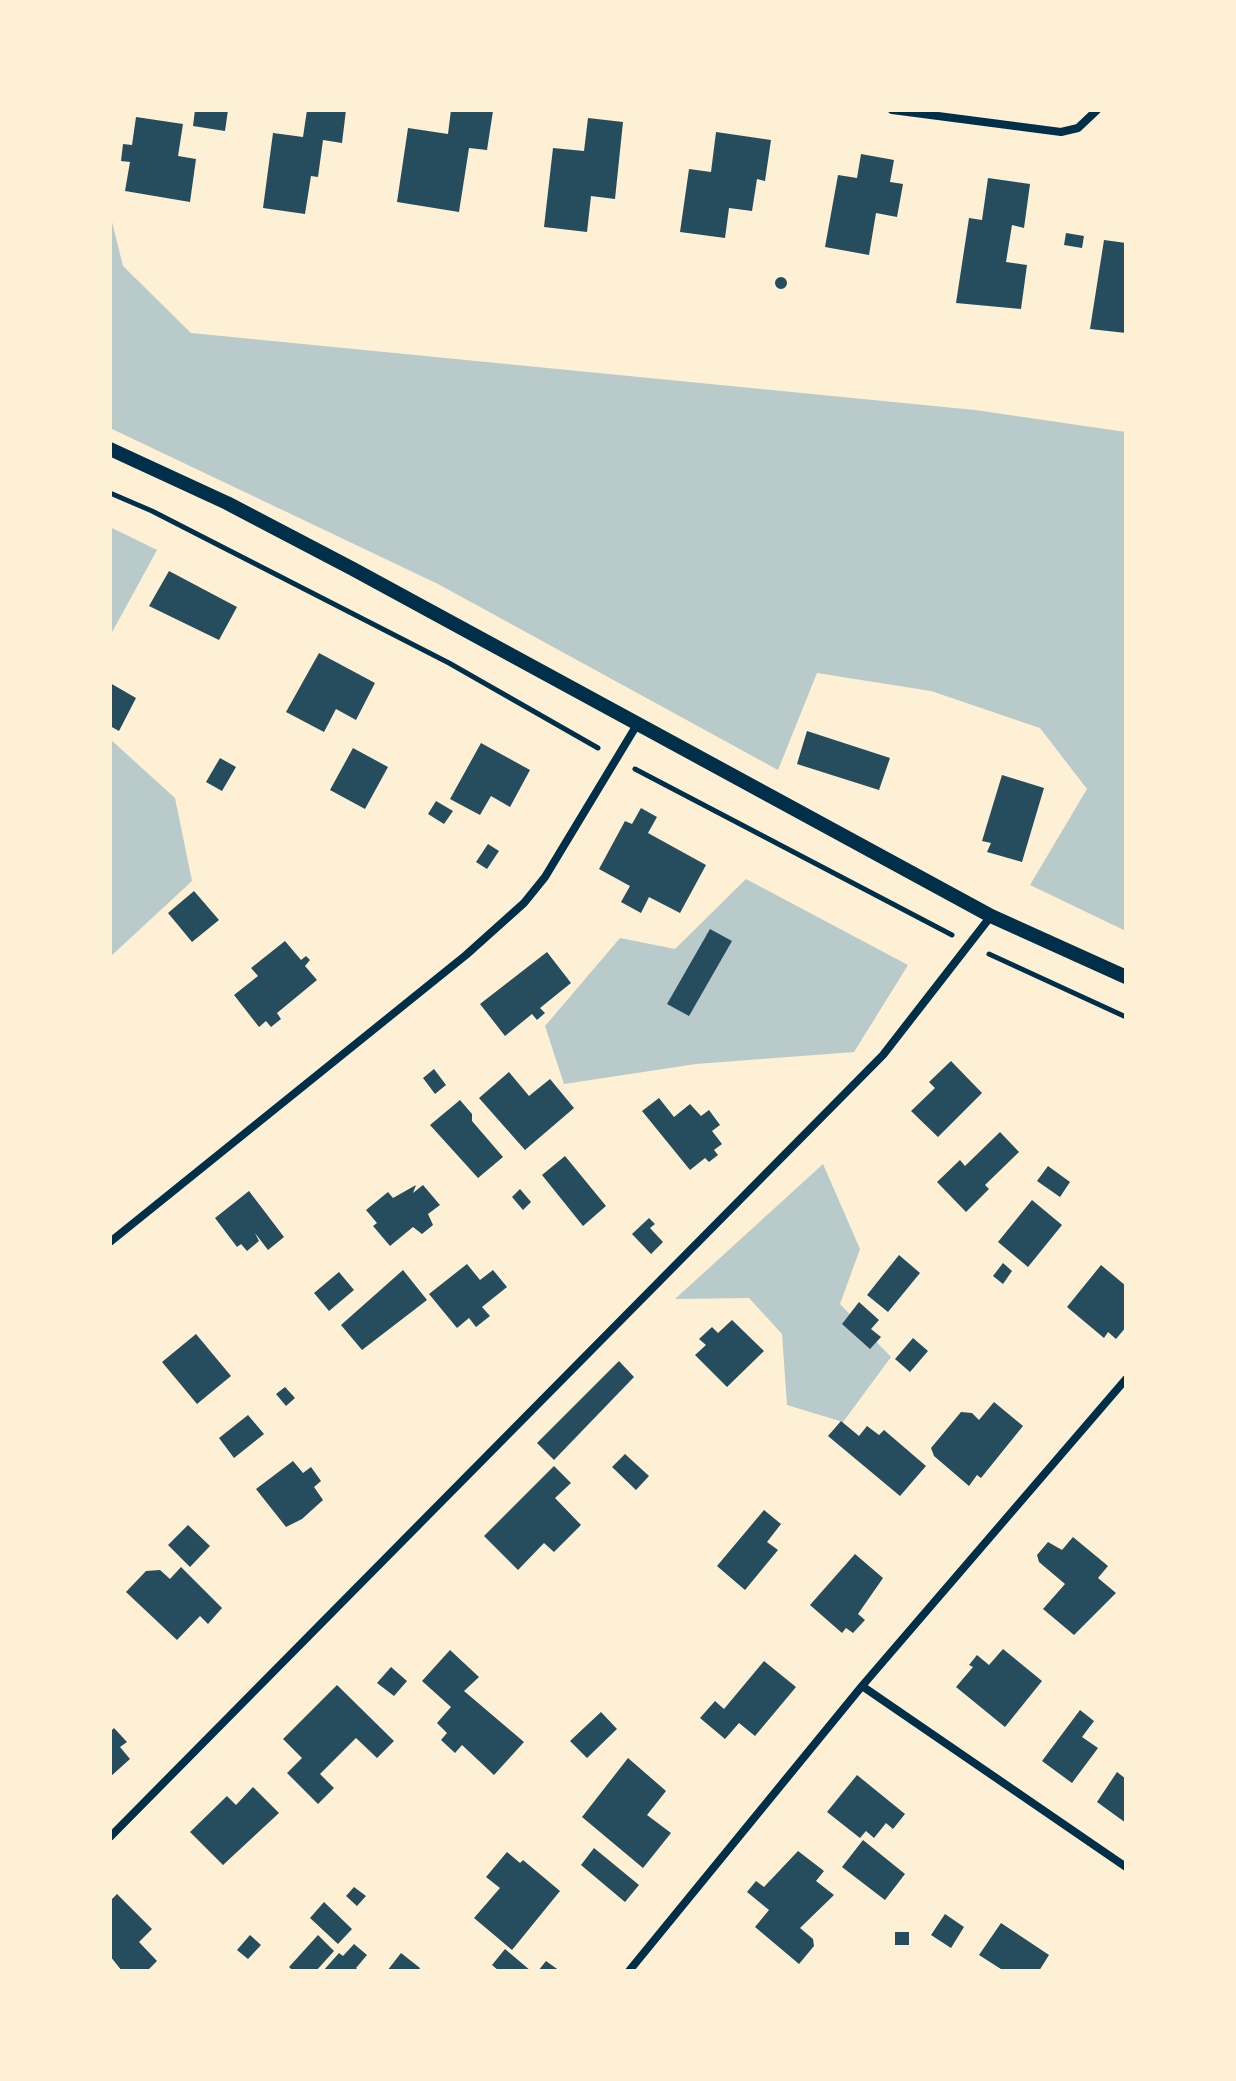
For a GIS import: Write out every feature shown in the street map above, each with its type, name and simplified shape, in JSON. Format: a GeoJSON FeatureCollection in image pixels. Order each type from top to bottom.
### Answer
{"type":"FeatureCollection","features":[{"type":"Feature","properties":{"kind":"street"},"geometry":{"type":"LineString","coordinates":[[892,110],[1061,132],[1078,128],[1097,110]]}},
{"type":"Feature","properties":{"kind":"street"},"geometry":{"type":"LineString","coordinates":[[110,449],[241,510],[991,916],[1126,977]]}},
{"type":"Feature","properties":{"kind":"street"},"geometry":{"type":"LineString","coordinates":[[110,1242],[466,955],[524,903],[545,877],[638,723]]}},
{"type":"Feature","properties":{"kind":"street"},"geometry":{"type":"LineString","coordinates":[[110,1837],[883,1055],[991,916]]}},
{"type":"Feature","properties":{"kind":"street"},"geometry":{"type":"LineString","coordinates":[[629,1971],[862,1686],[1126,1379]]}},
{"type":"Feature","properties":{"kind":"street"},"geometry":{"type":"LineString","coordinates":[[862,1686],[1126,1867]]}},
{"type":"Feature","properties":{"kind":"shaded area"},"geometry":{"type":"Polygon","coordinates":[[[110,214],[123,266],[191,333],[975,410],[1126,432],[1126,931],[1030,885],[1087,789],[1040,728],[931,691],[817,673],[778,770],[438,584],[110,428],[110,214]]]}},
{"type":"Feature","properties":{"kind":"shaded area"},"geometry":{"type":"Polygon","coordinates":[[[110,527],[157,550],[110,636],[110,527]]]}},
{"type":"Feature","properties":{"kind":"shaded area"},"geometry":{"type":"Polygon","coordinates":[[[110,739],[175,798],[192,881],[110,957],[110,739]]]}},
{"type":"Feature","properties":{"kind":"shaded area"},"geometry":{"type":"Polygon","coordinates":[[[746,879],[908,965],[854,1052],[696,1064],[564,1084],[545,1026],[620,938],[675,949],[746,879]]]}},
{"type":"Feature","properties":{"kind":"shaded area"},"geometry":{"type":"Polygon","coordinates":[[[823,1164],[860,1249],[840,1304],[891,1357],[843,1422],[787,1405],[782,1334],[749,1298],[675,1299],[823,1164]]]}},
{"type":"Feature","properties":{"kind":"building"},"geometry":{"type":"Polygon","coordinates":[[[195,110],[228,110],[225,131],[193,126],[195,110]]]}},
{"type":"Feature","properties":{"kind":"building"},"geometry":{"type":"Polygon","coordinates":[[[307,110],[346,110],[342,143],[323,140],[318,177],[311,176],[305,214],[263,208],[273,133],[303,137],[307,110]]]}},
{"type":"Feature","properties":{"kind":"building"},"geometry":{"type":"Polygon","coordinates":[[[451,110],[493,111],[487,150],[469,148],[459,212],[397,202],[408,128],[448,134],[451,110]]]}},
{"type":"Feature","properties":{"kind":"building"},"geometry":{"type":"Polygon","coordinates":[[[136,117],[183,124],[178,156],[196,159],[190,202],[125,191],[130,162],[121,161],[123,144],[132,145],[136,117]]]}},
{"type":"Feature","properties":{"kind":"building"},"geometry":{"type":"Polygon","coordinates":[[[588,118],[623,122],[615,199],[591,196],[587,232],[544,227],[553,148],[584,151],[588,118]]]}},
{"type":"Feature","properties":{"kind":"building"},"geometry":{"type":"Polygon","coordinates":[[[716,132],[771,140],[765,181],[757,179],[752,211],[729,208],[725,238],[680,232],[689,169],[711,172],[716,132]]]}},
{"type":"Feature","properties":{"kind":"building"},"geometry":{"type":"Polygon","coordinates":[[[861,154],[894,160],[890,182],[903,184],[897,217],[876,213],[869,255],[825,247],[838,175],[857,178],[861,154]]]}},
{"type":"Feature","properties":{"kind":"building"},"geometry":{"type":"Polygon","coordinates":[[[988,178],[1030,184],[1024,228],[1012,225],[1006,262],[1027,265],[1021,309],[956,303],[969,218],[982,220],[988,178]]]}},
{"type":"Feature","properties":{"kind":"building"},"geometry":{"type":"Polygon","coordinates":[[[1066,233],[1084,236],[1082,248],[1064,245],[1066,233]]]}},
{"type":"Feature","properties":{"kind":"building"},"geometry":{"type":"Polygon","coordinates":[[[1104,240],[1126,243],[1126,333],[1090,329],[1104,240]]]}},
{"type":"Feature","properties":{"kind":"building"},"geometry":{"type":"Polygon","coordinates":[[[776,278],[786,278],[786,288],[776,288],[776,278]]]}},
{"type":"Feature","properties":{"kind":"building"},"geometry":{"type":"Polygon","coordinates":[[[169,571],[237,607],[219,640],[149,606],[169,571]]]}},
{"type":"Feature","properties":{"kind":"building"},"geometry":{"type":"Polygon","coordinates":[[[319,653],[375,683],[356,720],[336,709],[324,732],[286,712],[319,653]]]}},
{"type":"Feature","properties":{"kind":"building"},"geometry":{"type":"Polygon","coordinates":[[[110,683],[136,698],[119,731],[110,726],[110,683]]]}},
{"type":"Feature","properties":{"kind":"building"},"geometry":{"type":"Polygon","coordinates":[[[807,731],[890,758],[879,790],[797,764],[807,731]]]}},
{"type":"Feature","properties":{"kind":"building"},"geometry":{"type":"Polygon","coordinates":[[[481,743],[530,770],[510,807],[491,796],[480,815],[450,799],[481,743]]]}},
{"type":"Feature","properties":{"kind":"building"},"geometry":{"type":"Polygon","coordinates":[[[353,748],[388,767],[365,809],[330,790],[353,748]]]}},
{"type":"Feature","properties":{"kind":"building"},"geometry":{"type":"Polygon","coordinates":[[[220,758],[236,767],[222,791],[206,782],[220,758]]]}},
{"type":"Feature","properties":{"kind":"building"},"geometry":{"type":"Polygon","coordinates":[[[1002,775],[1044,788],[1022,862],[987,852],[991,843],[982,841],[1002,775]]]}},
{"type":"Feature","properties":{"kind":"building"},"geometry":{"type":"Polygon","coordinates":[[[436,801],[453,811],[444,824],[428,814],[436,801]]]}},
{"type":"Feature","properties":{"kind":"building"},"geometry":{"type":"Polygon","coordinates":[[[641,808],[657,817],[648,833],[706,865],[680,913],[649,897],[641,913],[621,902],[630,886],[599,869],[625,821],[632,824],[641,808]]]}},
{"type":"Feature","properties":{"kind":"building"},"geometry":{"type":"Polygon","coordinates":[[[488,844],[499,851],[487,869],[476,862],[488,844]]]}},
{"type":"Feature","properties":{"kind":"building"},"geometry":{"type":"Polygon","coordinates":[[[194,891],[219,920],[192,942],[168,913],[194,891]]]}},
{"type":"Feature","properties":{"kind":"building"},"geometry":{"type":"Polygon","coordinates":[[[710,929],[732,941],[689,1016],[667,1004],[710,929]]]}},
{"type":"Feature","properties":{"kind":"building"},"geometry":{"type":"Polygon","coordinates":[[[285,941],[301,960],[306,956],[310,960],[305,966],[317,980],[277,1013],[281,1019],[271,1027],[266,1021],[259,1027],[234,995],[258,976],[251,968],[285,941]]]}},
{"type":"Feature","properties":{"kind":"building"},"geometry":{"type":"Polygon","coordinates":[[[547,952],[571,983],[540,1008],[545,1013],[537,1020],[532,1014],[505,1036],[480,1004],[547,952]]]}},
{"type":"Feature","properties":{"kind":"building"},"geometry":{"type":"Polygon","coordinates":[[[951,1061],[982,1093],[938,1137],[911,1111],[935,1088],[929,1082],[951,1061]]]}},
{"type":"Feature","properties":{"kind":"building"},"geometry":{"type":"Polygon","coordinates":[[[434,1069],[446,1085],[435,1094],[423,1078],[434,1069]]]}},
{"type":"Feature","properties":{"kind":"building"},"geometry":{"type":"Polygon","coordinates":[[[509,1072],[529,1096],[550,1079],[574,1108],[525,1150],[479,1098],[509,1072]]]}},
{"type":"Feature","properties":{"kind":"building"},"geometry":{"type":"Polygon","coordinates":[[[659,1098],[674,1117],[690,1104],[701,1116],[709,1110],[720,1125],[712,1131],[722,1144],[714,1150],[718,1155],[709,1162],[705,1158],[690,1170],[642,1111],[659,1098]]]}},
{"type":"Feature","properties":{"kind":"building"},"geometry":{"type":"Polygon","coordinates":[[[460,1100],[472,1114],[472,1121],[503,1157],[478,1178],[430,1125],[460,1100]]]}},
{"type":"Feature","properties":{"kind":"building"},"geometry":{"type":"Polygon","coordinates":[[[1000,1132],[1019,1152],[985,1185],[989,1189],[966,1212],[937,1182],[960,1160],[965,1166],[1000,1132]]]}},
{"type":"Feature","properties":{"kind":"building"},"geometry":{"type":"Polygon","coordinates":[[[565,1156],[606,1206],[583,1226],[542,1175],[565,1156]]]}},
{"type":"Feature","properties":{"kind":"building"},"geometry":{"type":"Polygon","coordinates":[[[1048,1166],[1070,1182],[1060,1197],[1037,1181],[1048,1166]]]}},
{"type":"Feature","properties":{"kind":"building"},"geometry":{"type":"Polygon","coordinates":[[[416,1185],[413,1193],[423,1185],[440,1205],[428,1214],[433,1225],[422,1234],[413,1227],[390,1246],[373,1226],[377,1223],[366,1210],[388,1192],[393,1198],[416,1185]]]}},
{"type":"Feature","properties":{"kind":"building"},"geometry":{"type":"Polygon","coordinates":[[[520,1189],[531,1202],[523,1210],[512,1197],[520,1189]]]}},
{"type":"Feature","properties":{"kind":"building"},"geometry":{"type":"Polygon","coordinates":[[[249,1191],[284,1237],[268,1250],[255,1233],[259,1241],[247,1251],[241,1244],[237,1247],[215,1218],[249,1191]]]}},
{"type":"Feature","properties":{"kind":"building"},"geometry":{"type":"Polygon","coordinates":[[[1032,1200],[1062,1225],[1028,1267],[998,1242],[1032,1200]]]}},
{"type":"Feature","properties":{"kind":"building"},"geometry":{"type":"Polygon","coordinates":[[[649,1218],[655,1224],[650,1228],[663,1242],[651,1254],[632,1234],[649,1218]]]}},
{"type":"Feature","properties":{"kind":"building"},"geometry":{"type":"Polygon","coordinates":[[[899,1255],[920,1273],[888,1312],[867,1295],[899,1255]]]}},
{"type":"Feature","properties":{"kind":"building"},"geometry":{"type":"Polygon","coordinates":[[[1003,1263],[1012,1271],[1003,1284],[993,1276],[1003,1263]]]}},
{"type":"Feature","properties":{"kind":"building"},"geometry":{"type":"Polygon","coordinates":[[[467,1264],[480,1280],[493,1270],[507,1287],[482,1307],[490,1316],[476,1327],[469,1318],[457,1328],[429,1294],[467,1264]]]}},
{"type":"Feature","properties":{"kind":"building"},"geometry":{"type":"Polygon","coordinates":[[[1101,1265],[1126,1286],[1126,1327],[1116,1339],[1108,1332],[1104,1338],[1067,1307],[1101,1265]]]}},
{"type":"Feature","properties":{"kind":"building"},"geometry":{"type":"Polygon","coordinates":[[[403,1270],[427,1300],[362,1350],[341,1325],[403,1270]]]}},
{"type":"Feature","properties":{"kind":"building"},"geometry":{"type":"Polygon","coordinates":[[[339,1272],[354,1290],[329,1311],[314,1293],[339,1272]]]}},
{"type":"Feature","properties":{"kind":"building"},"geometry":{"type":"Polygon","coordinates":[[[859,1302],[879,1320],[871,1329],[881,1337],[870,1349],[842,1324],[859,1302]]]}},
{"type":"Feature","properties":{"kind":"building"},"geometry":{"type":"Polygon","coordinates":[[[732,1320],[764,1351],[727,1387],[695,1355],[706,1345],[699,1339],[712,1327],[718,1333],[732,1320]]]}},
{"type":"Feature","properties":{"kind":"building"},"geometry":{"type":"Polygon","coordinates":[[[196,1334],[231,1376],[197,1404],[162,1362],[196,1334]]]}},
{"type":"Feature","properties":{"kind":"building"},"geometry":{"type":"Polygon","coordinates":[[[913,1338],[928,1351],[910,1372],[895,1359],[913,1338]]]}},
{"type":"Feature","properties":{"kind":"building"},"geometry":{"type":"Polygon","coordinates":[[[619,1361],[634,1377],[554,1460],[537,1443],[619,1361]]]}},
{"type":"Feature","properties":{"kind":"building"},"geometry":{"type":"Polygon","coordinates":[[[285,1387],[295,1398],[286,1406],[276,1394],[285,1387]]]}},
{"type":"Feature","properties":{"kind":"building"},"geometry":{"type":"Polygon","coordinates":[[[994,1402],[1023,1426],[981,1478],[977,1475],[969,1486],[934,1456],[931,1448],[961,1412],[972,1413],[979,1420],[994,1402]]]}},
{"type":"Feature","properties":{"kind":"building"},"geometry":{"type":"Polygon","coordinates":[[[248,1415],[264,1434],[234,1458],[219,1438],[248,1415]]]}},
{"type":"Feature","properties":{"kind":"building"},"geometry":{"type":"Polygon","coordinates":[[[841,1421],[859,1436],[867,1426],[879,1435],[884,1430],[926,1466],[900,1496],[828,1436],[841,1421]]]}},
{"type":"Feature","properties":{"kind":"building"},"geometry":{"type":"Polygon","coordinates":[[[625,1454],[649,1476],[636,1490],[612,1467],[625,1454]]]}},
{"type":"Feature","properties":{"kind":"building"},"geometry":{"type":"Polygon","coordinates":[[[293,1461],[303,1473],[311,1467],[321,1481],[314,1487],[323,1500],[302,1519],[286,1527],[256,1489],[293,1461]]]}},
{"type":"Feature","properties":{"kind":"building"},"geometry":{"type":"Polygon","coordinates":[[[554,1466],[571,1483],[555,1498],[581,1525],[554,1552],[544,1543],[518,1570],[484,1536],[554,1466]]]}},
{"type":"Feature","properties":{"kind":"building"},"geometry":{"type":"Polygon","coordinates":[[[764,1510],[781,1524],[767,1542],[778,1550],[745,1590],[717,1566],[764,1510]]]}},
{"type":"Feature","properties":{"kind":"building"},"geometry":{"type":"Polygon","coordinates":[[[188,1525],[210,1546],[190,1567],[168,1545],[188,1525]]]}},
{"type":"Feature","properties":{"kind":"building"},"geometry":{"type":"Polygon","coordinates":[[[1073,1537],[1108,1566],[1098,1578],[1116,1593],[1074,1635],[1043,1609],[1065,1584],[1039,1562],[1037,1555],[1048,1542],[1062,1550],[1073,1537]]]}},
{"type":"Feature","properties":{"kind":"building"},"geometry":{"type":"Polygon","coordinates":[[[855,1554],[883,1578],[858,1614],[865,1620],[853,1633],[846,1628],[842,1633],[810,1605],[855,1554]]]}},
{"type":"Feature","properties":{"kind":"building"},"geometry":{"type":"Polygon","coordinates":[[[181,1567],[222,1608],[208,1624],[200,1616],[177,1640],[126,1592],[146,1571],[160,1570],[170,1579],[181,1567]]]}},
{"type":"Feature","properties":{"kind":"building"},"geometry":{"type":"Polygon","coordinates":[[[1003,1649],[1042,1681],[1005,1727],[956,1687],[973,1667],[969,1665],[977,1655],[989,1665],[1003,1649]]]}},
{"type":"Feature","properties":{"kind":"building"},"geometry":{"type":"Polygon","coordinates":[[[450,1650],[479,1677],[464,1691],[524,1742],[494,1775],[462,1745],[455,1753],[441,1740],[447,1733],[437,1723],[451,1707],[422,1681],[450,1650]]]}},
{"type":"Feature","properties":{"kind":"building"},"geometry":{"type":"Polygon","coordinates":[[[764,1661],[796,1687],[755,1736],[739,1723],[725,1739],[700,1718],[715,1701],[724,1709],[764,1661]]]}},
{"type":"Feature","properties":{"kind":"building"},"geometry":{"type":"Polygon","coordinates":[[[391,1667],[407,1681],[394,1696],[377,1683],[391,1667]]]}},
{"type":"Feature","properties":{"kind":"building"},"geometry":{"type":"Polygon","coordinates":[[[337,1685],[394,1741],[377,1758],[356,1738],[320,1774],[334,1788],[318,1804],[287,1773],[302,1758],[283,1739],[337,1685]]]}},
{"type":"Feature","properties":{"kind":"building"},"geometry":{"type":"Polygon","coordinates":[[[1080,1710],[1094,1721],[1082,1737],[1098,1748],[1072,1783],[1042,1761],[1080,1710]]]}},
{"type":"Feature","properties":{"kind":"building"},"geometry":{"type":"Polygon","coordinates":[[[601,1712],[617,1729],[587,1758],[570,1741],[601,1712]]]}},
{"type":"Feature","properties":{"kind":"building"},"geometry":{"type":"Polygon","coordinates":[[[114,1728],[127,1742],[120,1747],[130,1759],[110,1777],[110,1732],[114,1728]]]}},
{"type":"Feature","properties":{"kind":"building"},"geometry":{"type":"Polygon","coordinates":[[[628,1758],[666,1791],[647,1815],[671,1833],[643,1868],[582,1817],[628,1758]]]}},
{"type":"Feature","properties":{"kind":"building"},"geometry":{"type":"Polygon","coordinates":[[[1117,1772],[1126,1779],[1126,1823],[1097,1802],[1117,1772]]]}},
{"type":"Feature","properties":{"kind":"building"},"geometry":{"type":"Polygon","coordinates":[[[857,1775],[905,1814],[893,1829],[886,1823],[874,1838],[866,1831],[860,1838],[827,1812],[857,1775]]]}},
{"type":"Feature","properties":{"kind":"building"},"geometry":{"type":"Polygon","coordinates":[[[253,1787],[279,1813],[223,1865],[190,1832],[227,1796],[236,1805],[253,1787]]]}},
{"type":"Feature","properties":{"kind":"building"},"geometry":{"type":"Polygon","coordinates":[[[863,1840],[905,1874],[885,1900],[842,1867],[863,1840]]]}},
{"type":"Feature","properties":{"kind":"building"},"geometry":{"type":"Polygon","coordinates":[[[594,1848],[639,1885],[625,1902],[581,1865],[594,1848]]]}},
{"type":"Feature","properties":{"kind":"building"},"geometry":{"type":"Polygon","coordinates":[[[798,1851],[824,1871],[816,1881],[834,1895],[800,1928],[813,1939],[814,1946],[799,1964],[755,1927],[769,1910],[747,1892],[756,1881],[764,1887],[798,1851]]]}},
{"type":"Feature","properties":{"kind":"building"},"geometry":{"type":"Polygon","coordinates":[[[507,1852],[520,1863],[523,1860],[560,1891],[512,1950],[474,1918],[500,1888],[486,1877],[507,1852]]]}},
{"type":"Feature","properties":{"kind":"building"},"geometry":{"type":"Polygon","coordinates":[[[354,1887],[366,1896],[357,1906],[346,1896],[354,1887]]]}},
{"type":"Feature","properties":{"kind":"building"},"geometry":{"type":"Polygon","coordinates":[[[117,1894],[152,1929],[139,1942],[157,1961],[147,1971],[122,1971],[110,1956],[110,1901],[117,1894]]]}},
{"type":"Feature","properties":{"kind":"building"},"geometry":{"type":"Polygon","coordinates":[[[324,1902],[352,1929],[338,1944],[310,1918],[324,1902]]]}},
{"type":"Feature","properties":{"kind":"building"},"geometry":{"type":"Polygon","coordinates":[[[945,1914],[964,1927],[951,1948],[931,1935],[945,1914]]]}},
{"type":"Feature","properties":{"kind":"building"},"geometry":{"type":"Polygon","coordinates":[[[1001,1923],[1049,1955],[1039,1971],[1004,1971],[979,1955],[1001,1923]]]}},
{"type":"Feature","properties":{"kind":"building"},"geometry":{"type":"Polygon","coordinates":[[[895,1932],[909,1932],[909,1945],[895,1945],[895,1932]]]}},
{"type":"Feature","properties":{"kind":"building"},"geometry":{"type":"Polygon","coordinates":[[[250,1935],[261,1945],[248,1959],[237,1950],[250,1935]]]}},
{"type":"Feature","properties":{"kind":"building"},"geometry":{"type":"Polygon","coordinates":[[[318,1935],[334,1951],[316,1971],[293,1971],[289,1967],[318,1935]]]}},
{"type":"Feature","properties":{"kind":"building"},"geometry":{"type":"Polygon","coordinates":[[[354,1944],[367,1955],[356,1968],[359,1971],[323,1971],[339,1953],[343,1956],[354,1944]]]}},
{"type":"Feature","properties":{"kind":"building"},"geometry":{"type":"Polygon","coordinates":[[[505,1949],[531,1971],[499,1971],[492,1965],[505,1949]]]}},
{"type":"Feature","properties":{"kind":"building"},"geometry":{"type":"Polygon","coordinates":[[[401,1953],[420,1968],[419,1971],[387,1971],[401,1953]]]}},
{"type":"Feature","properties":{"kind":"building"},"geometry":{"type":"Polygon","coordinates":[[[546,1961],[560,1971],[538,1971],[546,1961]]]}}]}
